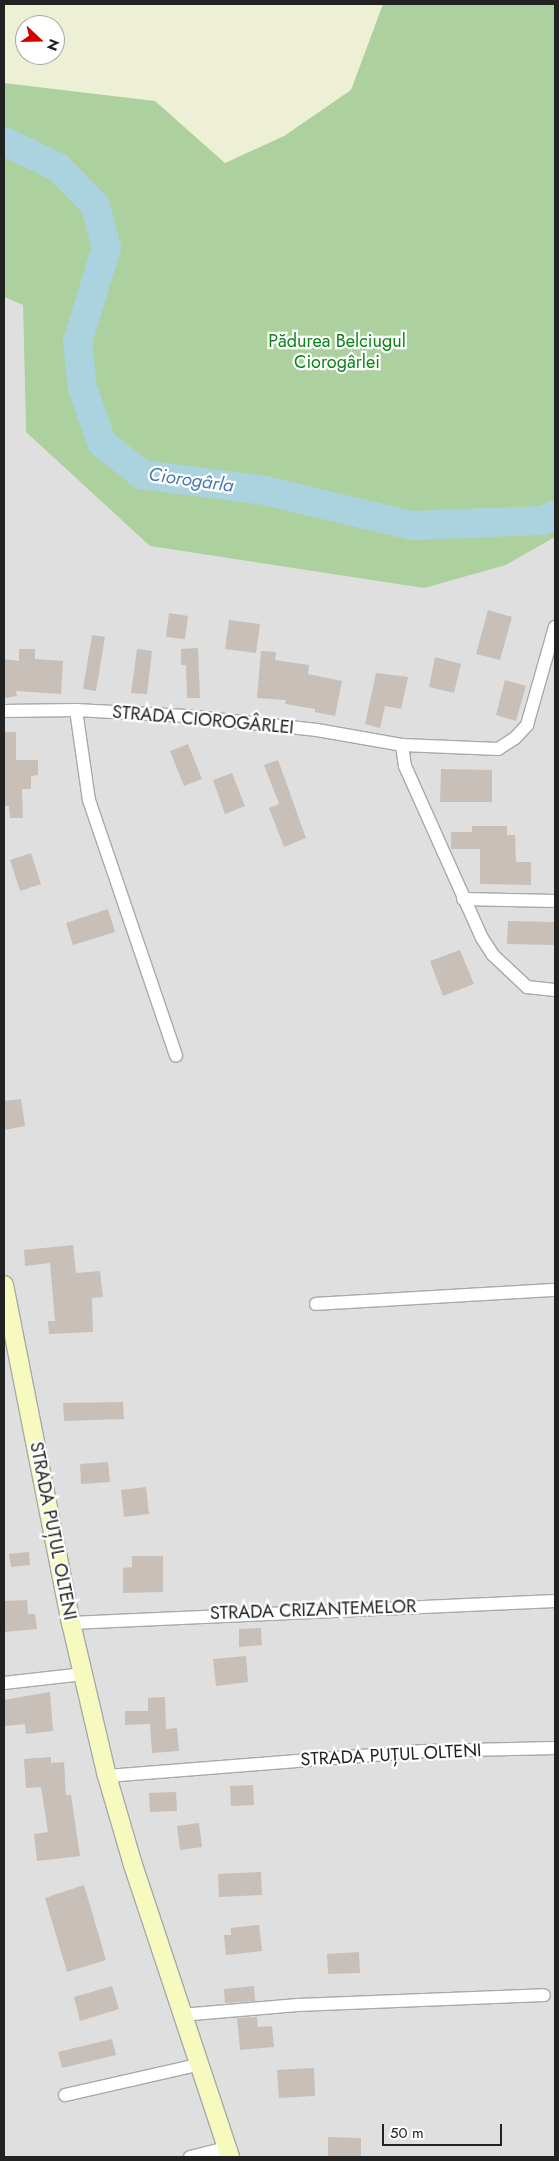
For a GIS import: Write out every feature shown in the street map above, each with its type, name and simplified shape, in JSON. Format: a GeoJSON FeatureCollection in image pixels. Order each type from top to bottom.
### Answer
{"type":"FeatureCollection","features":[{"type":"Feature","properties":{"kind":"street","name":"STRADA CIOROGÂRLEI"},"geometry":{"type":"LineString","coordinates":[[4,711],[76,710],[188,716],[297,728],[402,746],[476,750],[498,749],[515,738],[527,725],[534,706],[555,627]]}},
{"type":"Feature","properties":{"kind":"street"},"geometry":{"type":"LineString","coordinates":[[76,710],[89,800],[176,1056]]}},
{"type":"Feature","properties":{"kind":"street"},"geometry":{"type":"LineString","coordinates":[[402,746],[405,766],[463,899],[493,955],[512,974],[535,990],[555,990]]}},
{"type":"Feature","properties":{"kind":"street"},"geometry":{"type":"LineString","coordinates":[[463,899],[555,901]]}},
{"type":"Feature","properties":{"kind":"street","name":"STRADA PUȚUL OLTENI"},"geometry":{"type":"LineString","coordinates":[[4,1286],[71,1623],[107,1776],[197,2065],[228,2153]]}},
{"type":"Feature","properties":{"kind":"street"},"geometry":{"type":"LineString","coordinates":[[316,1304],[555,1290]]}},
{"type":"Feature","properties":{"kind":"street","name":"STRADA CRIZANTEMELOR"},"geometry":{"type":"LineString","coordinates":[[71,1623],[555,1601]]}},
{"type":"Feature","properties":{"kind":"street"},"geometry":{"type":"LineString","coordinates":[[4,1683],[83,1674]]}},
{"type":"Feature","properties":{"kind":"street","name":"STRADA PUȚUL OLTENI"},"geometry":{"type":"LineString","coordinates":[[107,1776],[424,1751],[555,1748]]}},
{"type":"Feature","properties":{"kind":"street"},"geometry":{"type":"LineString","coordinates":[[181,2015],[298,2005],[544,1995]]}},
{"type":"Feature","properties":{"kind":"street"},"geometry":{"type":"LineString","coordinates":[[65,2095],[197,2065]]}},
{"type":"Feature","properties":{"kind":"street"},"geometry":{"type":"LineString","coordinates":[[190,2157],[228,2153]]}},
{"type":"Feature","properties":{"kind":"shaded area"},"geometry":{"type":"Polygon","coordinates":[[[4,297],[23,305],[26,432],[506,565],[555,537],[555,2157],[4,2157],[4,297]]]}},
{"type":"Feature","properties":{"kind":"green space"},"geometry":{"type":"Polygon","coordinates":[[[4,4],[383,4],[351,90],[284,136],[225,163],[155,101],[4,83],[4,4]]]}},
{"type":"Feature","properties":{"kind":"green space","name":"Pădurea Belciugul Ciorogârlei"},"geometry":{"type":"Polygon","coordinates":[[[383,4],[555,4],[555,537],[506,565],[424,588],[150,546],[26,432],[23,305],[4,297],[4,83],[155,101],[225,163],[284,136],[351,90],[383,4]]]}},
{"type":"Feature","properties":{"kind":"building"},"geometry":{"type":"Polygon","coordinates":[[[488,610],[512,617],[500,660],[476,654],[488,610]]]}},
{"type":"Feature","properties":{"kind":"building"},"geometry":{"type":"Polygon","coordinates":[[[169,613],[188,616],[185,639],[166,637],[169,613]]]}},
{"type":"Feature","properties":{"kind":"building"},"geometry":{"type":"Polygon","coordinates":[[[229,620],[260,624],[256,653],[225,649],[229,620]]]}},
{"type":"Feature","properties":{"kind":"building"},"geometry":{"type":"Polygon","coordinates":[[[92,635],[105,637],[96,691],[83,689],[92,635]]]}},
{"type":"Feature","properties":{"kind":"building"},"geometry":{"type":"Polygon","coordinates":[[[198,648],[200,698],[187,698],[186,665],[181,665],[181,649],[198,648]]]}},
{"type":"Feature","properties":{"kind":"building"},"geometry":{"type":"Polygon","coordinates":[[[19,649],[35,649],[35,659],[63,661],[61,694],[16,691],[17,696],[4,698],[4,659],[19,661],[19,649]]]}},
{"type":"Feature","properties":{"kind":"building"},"geometry":{"type":"Polygon","coordinates":[[[137,649],[152,651],[147,694],[131,693],[137,649]]]}},
{"type":"Feature","properties":{"kind":"building"},"geometry":{"type":"Polygon","coordinates":[[[261,651],[276,652],[275,660],[309,665],[308,674],[342,681],[335,716],[315,712],[315,709],[285,704],[286,700],[257,698],[261,651]]]}},
{"type":"Feature","properties":{"kind":"building"},"geometry":{"type":"Polygon","coordinates":[[[435,657],[461,664],[454,693],[429,687],[435,657]]]}},
{"type":"Feature","properties":{"kind":"building"},"geometry":{"type":"Polygon","coordinates":[[[376,673],[408,677],[401,709],[385,706],[380,728],[365,724],[376,673]]]}},
{"type":"Feature","properties":{"kind":"building"},"geometry":{"type":"Polygon","coordinates":[[[505,680],[526,686],[516,721],[496,715],[505,680]]]}},
{"type":"Feature","properties":{"kind":"building"},"geometry":{"type":"Polygon","coordinates":[[[4,732],[16,732],[16,760],[38,760],[38,775],[31,776],[31,789],[22,789],[23,818],[10,818],[9,806],[4,806],[4,732]]]}},
{"type":"Feature","properties":{"kind":"building"},"geometry":{"type":"Polygon","coordinates":[[[188,744],[202,779],[184,786],[170,751],[188,744]]]}},
{"type":"Feature","properties":{"kind":"building"},"geometry":{"type":"Polygon","coordinates":[[[278,760],[306,838],[284,847],[269,808],[279,804],[264,765],[278,760]]]}},
{"type":"Feature","properties":{"kind":"building"},"geometry":{"type":"Polygon","coordinates":[[[441,769],[492,770],[492,802],[440,802],[441,769]]]}},
{"type":"Feature","properties":{"kind":"building"},"geometry":{"type":"Polygon","coordinates":[[[232,773],[245,806],[225,814],[213,780],[232,773]]]}},
{"type":"Feature","properties":{"kind":"building"},"geometry":{"type":"Polygon","coordinates":[[[472,826],[507,826],[507,835],[515,835],[516,862],[531,862],[531,885],[480,884],[480,849],[451,849],[451,832],[472,832],[472,826]]]}},
{"type":"Feature","properties":{"kind":"building"},"geometry":{"type":"Polygon","coordinates":[[[31,853],[41,884],[20,891],[10,860],[31,853]]]}},
{"type":"Feature","properties":{"kind":"building"},"geometry":{"type":"Polygon","coordinates":[[[108,909],[115,932],[73,945],[66,923],[108,909]]]}},
{"type":"Feature","properties":{"kind":"building"},"geometry":{"type":"Polygon","coordinates":[[[508,921],[555,922],[555,945],[507,944],[508,921]]]}},
{"type":"Feature","properties":{"kind":"building"},"geometry":{"type":"Polygon","coordinates":[[[460,950],[474,984],[443,996],[430,961],[460,950]]]}},
{"type":"Feature","properties":{"kind":"building"},"geometry":{"type":"Polygon","coordinates":[[[21,1099],[25,1126],[4,1130],[4,1101],[21,1099]]]}},
{"type":"Feature","properties":{"kind":"building"},"geometry":{"type":"Polygon","coordinates":[[[73,1245],[76,1273],[100,1271],[103,1297],[92,1298],[93,1332],[49,1334],[48,1321],[55,1321],[50,1263],[25,1266],[24,1250],[73,1245]]]}},
{"type":"Feature","properties":{"kind":"building"},"geometry":{"type":"Polygon","coordinates":[[[123,1402],[124,1419],[64,1421],[63,1403],[123,1402]]]}},
{"type":"Feature","properties":{"kind":"building"},"geometry":{"type":"Polygon","coordinates":[[[108,1462],[110,1482],[81,1484],[80,1464],[108,1462]]]}},
{"type":"Feature","properties":{"kind":"building"},"geometry":{"type":"Polygon","coordinates":[[[146,1487],[149,1514],[124,1517],[121,1490],[146,1487]]]}},
{"type":"Feature","properties":{"kind":"building"},"geometry":{"type":"Polygon","coordinates":[[[29,1552],[30,1565],[11,1567],[9,1554],[29,1552]]]}},
{"type":"Feature","properties":{"kind":"building"},"geometry":{"type":"Polygon","coordinates":[[[132,1556],[163,1556],[163,1592],[123,1593],[123,1568],[132,1567],[132,1556]]]}},
{"type":"Feature","properties":{"kind":"building"},"geometry":{"type":"Polygon","coordinates":[[[27,1600],[28,1614],[35,1614],[37,1629],[4,1632],[4,1601],[27,1600]]]}},
{"type":"Feature","properties":{"kind":"building"},"geometry":{"type":"Polygon","coordinates":[[[261,1628],[262,1645],[239,1647],[239,1629],[261,1628]]]}},
{"type":"Feature","properties":{"kind":"building"},"geometry":{"type":"Polygon","coordinates":[[[246,1656],[248,1682],[216,1686],[213,1659],[246,1656]]]}},
{"type":"Feature","properties":{"kind":"building"},"geometry":{"type":"Polygon","coordinates":[[[50,1692],[53,1731],[26,1734],[25,1724],[4,1726],[4,1700],[50,1692]]]}},
{"type":"Feature","properties":{"kind":"building"},"geometry":{"type":"Polygon","coordinates":[[[165,1697],[166,1729],[177,1728],[179,1751],[152,1753],[150,1724],[125,1725],[125,1711],[148,1711],[148,1698],[165,1697]]]}},
{"type":"Feature","properties":{"kind":"building"},"geometry":{"type":"Polygon","coordinates":[[[51,1757],[51,1763],[64,1762],[66,1795],[71,1795],[80,1856],[37,1861],[34,1834],[48,1832],[41,1787],[26,1788],[24,1759],[51,1757]]]}},
{"type":"Feature","properties":{"kind":"building"},"geometry":{"type":"Polygon","coordinates":[[[253,1785],[254,1805],[231,1806],[230,1786],[253,1785]]]}},
{"type":"Feature","properties":{"kind":"building"},"geometry":{"type":"Polygon","coordinates":[[[176,1792],[177,1811],[150,1812],[149,1793],[176,1792]]]}},
{"type":"Feature","properties":{"kind":"building"},"geometry":{"type":"Polygon","coordinates":[[[199,1823],[202,1847],[180,1850],[177,1826],[199,1823]]]}},
{"type":"Feature","properties":{"kind":"building"},"geometry":{"type":"Polygon","coordinates":[[[261,1872],[262,1895],[219,1897],[218,1874],[261,1872]]]}},
{"type":"Feature","properties":{"kind":"building"},"geometry":{"type":"Polygon","coordinates":[[[84,1885],[106,1960],[67,1972],[45,1898],[84,1885]]]}},
{"type":"Feature","properties":{"kind":"building"},"geometry":{"type":"Polygon","coordinates":[[[259,1925],[262,1951],[226,1955],[224,1935],[231,1935],[231,1928],[259,1925]]]}},
{"type":"Feature","properties":{"kind":"building"},"geometry":{"type":"Polygon","coordinates":[[[359,1952],[360,1973],[328,1974],[327,1954],[359,1952]]]}},
{"type":"Feature","properties":{"kind":"building"},"geometry":{"type":"Polygon","coordinates":[[[112,1986],[119,2009],[80,2021],[74,1997],[112,1986]]]}},
{"type":"Feature","properties":{"kind":"building"},"geometry":{"type":"Polygon","coordinates":[[[254,1986],[255,2001],[225,2003],[224,1989],[254,1986]]]}},
{"type":"Feature","properties":{"kind":"building"},"geometry":{"type":"Polygon","coordinates":[[[257,2017],[258,2027],[272,2026],[274,2047],[240,2050],[237,2018],[257,2017]]]}},
{"type":"Feature","properties":{"kind":"building"},"geometry":{"type":"Polygon","coordinates":[[[112,2039],[116,2055],[62,2068],[58,2052],[112,2039]]]}},
{"type":"Feature","properties":{"kind":"building"},"geometry":{"type":"Polygon","coordinates":[[[314,2068],[315,2096],[279,2098],[277,2070],[314,2068]]]}},
{"type":"Feature","properties":{"kind":"building"},"geometry":{"type":"Polygon","coordinates":[[[328,2137],[361,2138],[361,2157],[328,2157],[328,2137]]]}},
{"type":"Feature","properties":{"kind":"waterway","name":"Ciorogârla"},"geometry":{"type":"LineString","coordinates":[[4,141],[58,167],[95,205],[106,247],[77,341],[82,387],[101,442],[141,474],[264,490],[411,525],[543,520],[555,514]]}}]}
